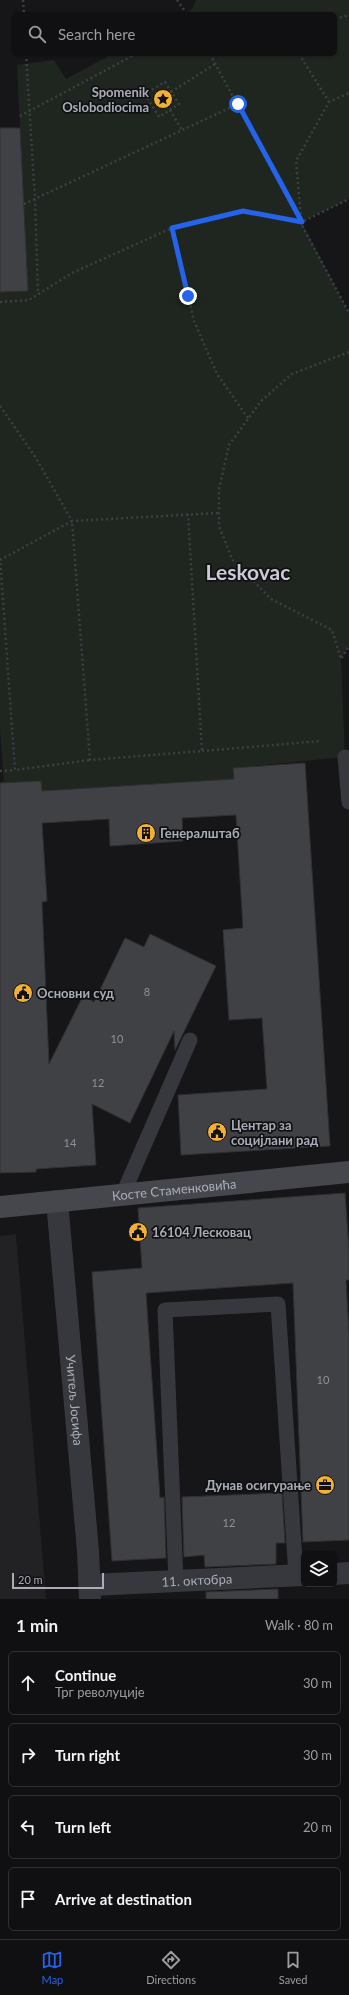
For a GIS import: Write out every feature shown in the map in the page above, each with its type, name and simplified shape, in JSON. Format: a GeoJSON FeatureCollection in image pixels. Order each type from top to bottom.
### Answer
{"type":"FeatureCollection","features":[{"type":"Feature","properties":{"kind":"street","name":"Косте Стаменковића"},"geometry":{"type":"LineString","coordinates":[[0,1207],[57,1200],[122,1196],[349,1172]]}},
{"type":"Feature","properties":{"kind":"street","name":"Учитељ Јосифа"},"geometry":{"type":"LineString","coordinates":[[57,1200],[90,1592]]}},
{"type":"Feature","properties":{"kind":"street"},"geometry":{"type":"LineString","coordinates":[[337,1574],[349,1573]]}},
{"type":"Feature","properties":{"kind":"street","name":"11. октобра"},"geometry":{"type":"LineString","coordinates":[[90,1592],[176,1581],[300,1575]]}},
{"type":"Feature","properties":{"kind":"lane"},"geometry":{"type":"LineString","coordinates":[[345,757],[349,802]]}},
{"type":"Feature","properties":{"kind":"lane"},"geometry":{"type":"LineString","coordinates":[[122,1196],[190,1040]]}},
{"type":"Feature","properties":{"kind":"lane"},"geometry":{"type":"LineString","coordinates":[[176,1581],[165,1310],[278,1304],[300,1575]]}},
{"type":"Feature","properties":{"kind":"path"},"geometry":{"type":"LineString","coordinates":[[23,0],[24,12]]}},
{"type":"Feature","properties":{"kind":"path"},"geometry":{"type":"LineString","coordinates":[[178,0],[186,12]]}},
{"type":"Feature","properties":{"kind":"path"},"geometry":{"type":"LineString","coordinates":[[337,18],[349,15]]}},
{"type":"Feature","properties":{"kind":"path"},"geometry":{"type":"LineString","coordinates":[[26,56],[35,199],[38,294]]}},
{"type":"Feature","properties":{"kind":"path"},"geometry":{"type":"LineString","coordinates":[[20,116],[132,56]]}},
{"type":"Feature","properties":{"kind":"path"},"geometry":{"type":"LineString","coordinates":[[211,56],[302,222],[349,313]]}},
{"type":"Feature","properties":{"kind":"path"},"geometry":{"type":"LineString","coordinates":[[300,56],[329,102]]}},
{"type":"Feature","properties":{"kind":"path"},"geometry":{"type":"LineString","coordinates":[[171,92],[215,64]]}},
{"type":"Feature","properties":{"kind":"path"},"geometry":{"type":"LineString","coordinates":[[165,82],[171,92],[179,104],[159,117],[145,94],[165,82]]}},
{"type":"Feature","properties":{"kind":"path"},"geometry":{"type":"LineString","coordinates":[[302,222],[296,161],[329,102],[349,94]]}},
{"type":"Feature","properties":{"kind":"path"},"geometry":{"type":"LineString","coordinates":[[24,204],[238,104]]}},
{"type":"Feature","properties":{"kind":"path"},"geometry":{"type":"LineString","coordinates":[[170,110],[182,130]]}},
{"type":"Feature","properties":{"kind":"path"},"geometry":{"type":"LineString","coordinates":[[0,302],[28,300],[72,273],[172,228],[243,211],[302,222],[349,199]]}},
{"type":"Feature","properties":{"kind":"path"},"geometry":{"type":"LineString","coordinates":[[172,228],[194,321],[217,374],[248,418]]}},
{"type":"Feature","properties":{"kind":"path"},"geometry":{"type":"LineString","coordinates":[[349,352],[292,374],[261,401],[229,445],[219,489],[219,526],[232,559],[271,599],[332,630],[341,659],[349,646]]}},
{"type":"Feature","properties":{"kind":"path"},"geometry":{"type":"LineString","coordinates":[[0,406],[36,458],[72,521],[90,760]]}},
{"type":"Feature","properties":{"kind":"path"},"geometry":{"type":"LineString","coordinates":[[15,770],[0,559],[72,521],[220,513]]}},
{"type":"Feature","properties":{"kind":"path"},"geometry":{"type":"LineString","coordinates":[[188,514],[202,751]]}},
{"type":"Feature","properties":{"kind":"path"},"geometry":{"type":"LineString","coordinates":[[0,770],[15,770],[90,760],[321,741]]}},
{"type":"Feature","properties":{"kind":"shaded area"},"geometry":{"type":"Polygon","coordinates":[[[196,0],[349,0],[349,199],[302,222],[349,313],[349,646],[341,659],[345,757],[234,768],[234,779],[42,791],[41,781],[4,783],[0,729],[0,292],[28,291],[17,65],[54,60],[66,79],[108,56],[337,56],[337,12],[188,12],[192,9],[196,0]]]}},
{"type":"Feature","properties":{"kind":"shaded area"},"geometry":{"type":"Polygon","coordinates":[[[16,1234],[46,1599],[0,1599],[0,1236],[16,1234]]]}},
{"type":"Feature","properties":{"kind":"building"},"geometry":{"type":"Polygon","coordinates":[[[0,128],[20,128],[28,291],[0,292],[0,128]]]}},
{"type":"Feature","properties":{"kind":"building"},"geometry":{"type":"Polygon","coordinates":[[[305,763],[330,1146],[181,1155],[178,1095],[267,1089],[262,1018],[229,1020],[223,930],[243,928],[236,815],[182,818],[183,841],[110,846],[109,819],[42,823],[47,901],[42,902],[49,1064],[83,996],[94,1002],[125,938],[144,947],[150,934],[216,966],[175,1050],[174,1031],[130,1123],[92,1104],[96,1165],[36,1169],[36,1172],[0,1173],[0,783],[41,781],[42,791],[234,779],[233,768],[305,763]]]}},
{"type":"Feature","properties":{"kind":"building"},"geometry":{"type":"Polygon","coordinates":[[[345,1193],[349,1251],[349,1280],[346,1280],[349,1335],[349,1540],[303,1542],[293,1283],[146,1293],[160,1498],[164,1497],[166,1558],[112,1561],[92,1272],[142,1268],[138,1208],[345,1193]]]}},
{"type":"Feature","properties":{"kind":"building"},"geometry":{"type":"Polygon","coordinates":[[[282,1493],[285,1543],[276,1543],[276,1564],[205,1567],[204,1555],[184,1557],[182,1497],[282,1493]]]}},
{"type":"Feature","properties":{"kind":"building"},"geometry":{"type":"Polygon","coordinates":[[[278,1589],[278,1599],[206,1599],[206,1592],[278,1589]]]}},
{"type":"Feature","properties":{"kind":"place","name":"Spomenik Oslobodiocima"},"geometry":{"type":"Point","coordinates":[163,99]}},
{"type":"Feature","properties":{"kind":"place","name":"Генералштаб"},"geometry":{"type":"Point","coordinates":[146,833]}},
{"type":"Feature","properties":{"kind":"place","name":"Основни суд"},"geometry":{"type":"Point","coordinates":[23,993]}},
{"type":"Feature","properties":{"kind":"place","name":"Центар за социјлани рад"},"geometry":{"type":"Point","coordinates":[217,1132]}},
{"type":"Feature","properties":{"kind":"place","name":"16104 Лесковац"},"geometry":{"type":"Point","coordinates":[138,1232]}},
{"type":"Feature","properties":{"kind":"place","name":"Дунав осигурање"},"geometry":{"type":"Point","coordinates":[325,1485]}},
{"type":"Feature","properties":{"kind":"district","name":"Leskovac"},"geometry":{"type":"Point","coordinates":[248,573]}},
{"type":"Feature","properties":{"kind":"route"},"geometry":{"type":"LineString","coordinates":[[188,296],[172,228],[243,211],[302,222],[238,104]]}}]}
